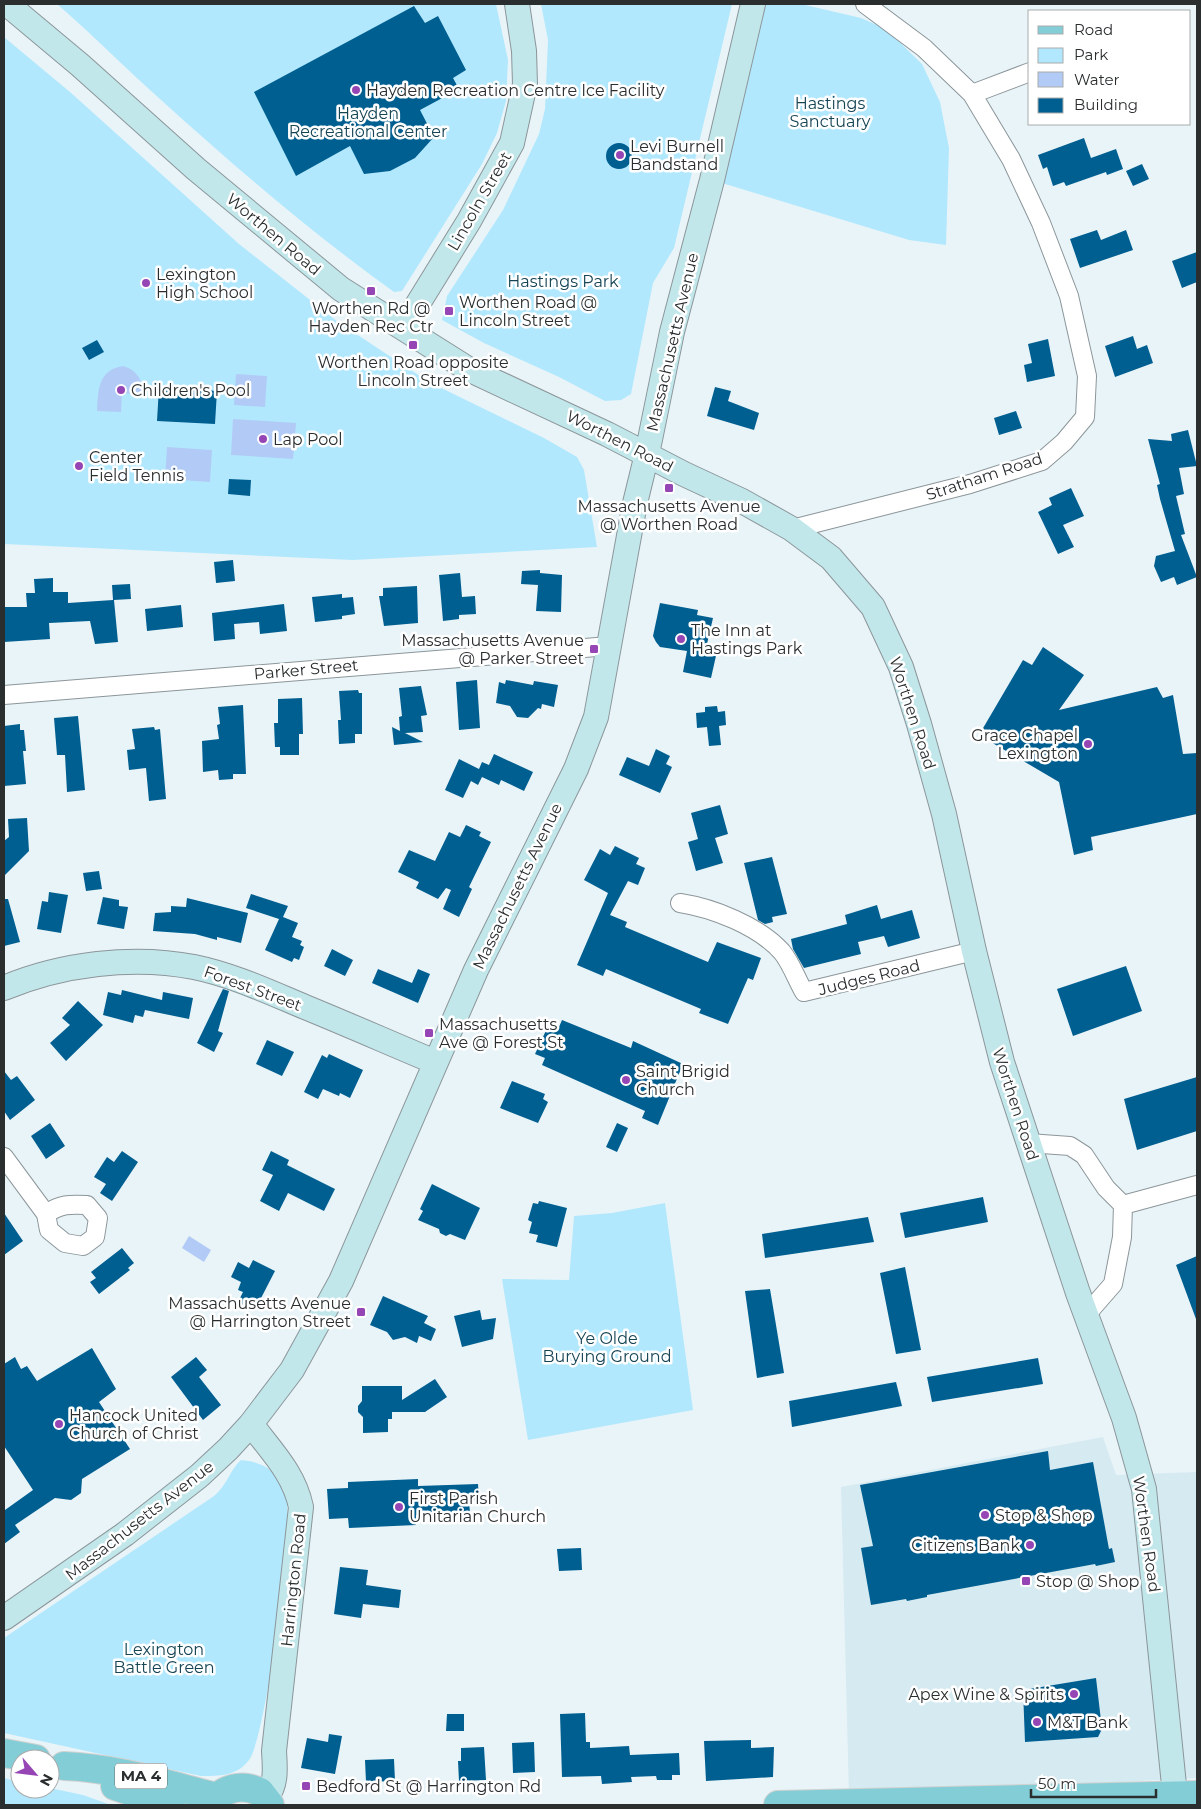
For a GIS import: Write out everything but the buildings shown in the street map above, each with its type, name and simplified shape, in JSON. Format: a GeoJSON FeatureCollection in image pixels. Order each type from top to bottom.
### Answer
{"type":"FeatureCollection","features":[{"type":"Feature","properties":{"kind":"main road","name":"Worthen Road"},"geometry":{"type":"LineString","coordinates":[[7,4],[80,65],[196,169],[341,289],[468,369],[552,406],[742,501],[792,530],[831,558],[873,607],[901,667],[944,814],[974,951],[1002,1062],[1086,1315],[1124,1418],[1144,1489],[1181,1798]]}},
{"type":"Feature","properties":{"kind":"main road","name":"Lincoln Street"},"geometry":{"type":"LineString","coordinates":[[403,328],[474,213],[512,143],[525,84],[524,51],[517,4]]}},
{"type":"Feature","properties":{"kind":"main road","name":"Massachusetts Avenue"},"geometry":{"type":"LineString","coordinates":[[4,1618],[73,1572],[210,1466],[251,1424],[292,1370],[330,1304],[479,962],[576,769],[596,717],[635,503],[672,332],[712,180],[753,4]]}},
{"type":"Feature","properties":{"kind":"main road","name":"Forest Street"},"geometry":{"type":"LineString","coordinates":[[4,988],[35,977],[92,965],[160,963],[195,967],[260,987],[435,1062]]}},
{"type":"Feature","properties":{"kind":"main road","name":"Harrington Road"},"geometry":{"type":"LineString","coordinates":[[251,1424],[285,1467],[296,1487],[301,1508],[274,1751],[274,1779],[273,1787],[267,1799]]}},
{"type":"Feature","properties":{"kind":"main road","name":"MA 4"},"geometry":{"type":"LineString","coordinates":[[60,1764],[114,1770],[214,1801]]}},
{"type":"Feature","properties":{"kind":"main road","name":"MA 4"},"geometry":{"type":"LineString","coordinates":[[60,1765],[171,1805]]}},
{"type":"Feature","properties":{"kind":"main road"},"geometry":{"type":"LineString","coordinates":[[214,1801],[228,1790],[267,1799]]}},
{"type":"Feature","properties":{"kind":"main road"},"geometry":{"type":"LineString","coordinates":[[778,1805],[1181,1798]]}},
{"type":"Feature","properties":{"kind":"street","name":"Stratham Road"},"geometry":{"type":"LineString","coordinates":[[792,530],[970,484],[1042,461],[1064,442],[1085,418],[1087,376],[1069,296],[1041,223],[1011,159],[972,94],[924,48],[864,4]]}},
{"type":"Feature","properties":{"kind":"street"},"geometry":{"type":"LineString","coordinates":[[972,94],[1028,73]]}},
{"type":"Feature","properties":{"kind":"street","name":"Parker Street"},"geometry":{"type":"LineString","coordinates":[[4,695],[609,646]]}},
{"type":"Feature","properties":{"kind":"street","name":"Judges Road"},"geometry":{"type":"LineString","coordinates":[[680,903],[702,907],[756,932],[782,952],[804,992],[974,951]]}},
{"type":"Feature","properties":{"kind":"street"},"geometry":{"type":"LineString","coordinates":[[1028,1143],[1070,1146],[1084,1155],[1106,1188],[1123,1206],[1120,1247],[1113,1284],[1086,1315]]}},
{"type":"Feature","properties":{"kind":"street"},"geometry":{"type":"LineString","coordinates":[[4,1157],[46,1214]]}},
{"type":"Feature","properties":{"kind":"street"},"geometry":{"type":"LineString","coordinates":[[1123,1206],[1197,1185]]}},
{"type":"Feature","properties":{"kind":"shaded area"},"geometry":{"type":"Polygon","coordinates":[[[1103,1437],[1116,1475],[1197,1472],[1197,1778],[849,1796],[841,1487],[1103,1437]]]}},
{"type":"Feature","properties":{"kind":"green space","name":"Hayden Recreational Center"},"geometry":{"type":"Polygon","coordinates":[[[57,4],[496,4],[508,60],[506,101],[497,133],[482,164],[402,291],[394,292],[333,247],[245,174],[57,4]]]}},
{"type":"Feature","properties":{"kind":"green space","name":"Hastings Park"},"geometry":{"type":"Polygon","coordinates":[[[541,4],[732,4],[674,248],[653,283],[631,394],[621,400],[605,401],[559,377],[484,343],[442,320],[447,296],[503,210],[539,134],[545,109],[548,40],[541,4]]]}},
{"type":"Feature","properties":{"kind":"green space","name":"Hastings Sanctuary"},"geometry":{"type":"Polygon","coordinates":[[[753,4],[801,4],[861,18],[886,29],[922,64],[940,102],[949,148],[946,245],[909,240],[712,180],[753,4]]]}},
{"type":"Feature","properties":{"kind":"green space","name":"Lexington High School"},"geometry":{"type":"Polygon","coordinates":[[[4,37],[70,92],[239,244],[338,322],[429,382],[544,438],[577,457],[584,470],[597,547],[353,560],[4,544],[4,37]]]}},
{"type":"Feature","properties":{"kind":"green space","name":"Ye Olde Burying Ground"},"geometry":{"type":"Polygon","coordinates":[[[665,1203],[693,1410],[528,1440],[502,1279],[569,1280],[574,1216],[612,1213],[665,1203]]]}},
{"type":"Feature","properties":{"kind":"green space","name":"Lexington Battle Green"},"geometry":{"type":"Polygon","coordinates":[[[241,1460],[262,1465],[273,1472],[285,1490],[287,1508],[283,1581],[278,1626],[263,1713],[256,1744],[249,1760],[239,1769],[228,1774],[201,1776],[4,1733],[4,1638],[214,1496],[241,1460]]]}},
{"type":"Feature","properties":{"kind":"green space"},"geometry":{"type":"Polygon","coordinates":[[[4,1778],[10,1780],[10,1799],[60,1799],[60,1790],[83,1795],[111,1805],[4,1805],[4,1778]]]}},
{"type":"Feature","properties":{"kind":"water","name":"Children's Pool"},"geometry":{"type":"Polygon","coordinates":[[[123,366],[132,370],[138,376],[142,385],[143,395],[122,393],[121,412],[97,411],[99,389],[104,376],[115,368],[123,366]]]}},
{"type":"Feature","properties":{"kind":"water"},"geometry":{"type":"Polygon","coordinates":[[[236,374],[267,376],[265,407],[234,405],[236,374]]]}},
{"type":"Feature","properties":{"kind":"water","name":"Lap Pool"},"geometry":{"type":"Polygon","coordinates":[[[233,419],[296,423],[293,459],[231,455],[233,419]]]}},
{"type":"Feature","properties":{"kind":"water"},"geometry":{"type":"Polygon","coordinates":[[[167,447],[212,450],[210,482],[165,479],[167,447]]]}},
{"type":"Feature","properties":{"kind":"water"},"geometry":{"type":"Polygon","coordinates":[[[189,1236],[211,1250],[204,1262],[182,1248],[189,1236]]]}},
{"type":"Feature","properties":{"kind":"place","name":"Hayden Recreation Centre Ice Facility"},"geometry":{"type":"Point","coordinates":[356,90]}},
{"type":"Feature","properties":{"kind":"place","name":"Levi Burnell Bandstand"},"geometry":{"type":"Point","coordinates":[620,155]}},
{"type":"Feature","properties":{"kind":"place","name":"Lexington High School"},"geometry":{"type":"Point","coordinates":[146,283]}},
{"type":"Feature","properties":{"kind":"place","name":"Worthen Rd @ Hayden Rec Ctr"},"geometry":{"type":"Point","coordinates":[371,291]}},
{"type":"Feature","properties":{"kind":"place","name":"Worthen Road @ Lincoln Street"},"geometry":{"type":"Point","coordinates":[449,311]}},
{"type":"Feature","properties":{"kind":"place","name":"Worthen Road opposite Lincoln Street"},"geometry":{"type":"Point","coordinates":[413,345]}},
{"type":"Feature","properties":{"kind":"place","name":"Children's Pool"},"geometry":{"type":"Point","coordinates":[121,390]}},
{"type":"Feature","properties":{"kind":"place","name":"Lap Pool"},"geometry":{"type":"Point","coordinates":[263,439]}},
{"type":"Feature","properties":{"kind":"place","name":"Center Field Tennis"},"geometry":{"type":"Point","coordinates":[79,466]}},
{"type":"Feature","properties":{"kind":"place","name":"Massachusetts Avenue @ Worthen Road"},"geometry":{"type":"Point","coordinates":[669,488]}},
{"type":"Feature","properties":{"kind":"place","name":"The Inn at Hastings Park"},"geometry":{"type":"Point","coordinates":[681,639]}},
{"type":"Feature","properties":{"kind":"place","name":"Massachusetts Avenue @ Parker Street"},"geometry":{"type":"Point","coordinates":[594,649]}},
{"type":"Feature","properties":{"kind":"place","name":"Grace Chapel Lexington"},"geometry":{"type":"Point","coordinates":[1088,744]}},
{"type":"Feature","properties":{"kind":"place","name":"Massachusetts Ave @ Forest St"},"geometry":{"type":"Point","coordinates":[429,1033]}},
{"type":"Feature","properties":{"kind":"place","name":"Saint Brigid Church"},"geometry":{"type":"Point","coordinates":[626,1080]}},
{"type":"Feature","properties":{"kind":"place","name":"Massachusetts Avenue @ Harrington Street"},"geometry":{"type":"Point","coordinates":[361,1312]}},
{"type":"Feature","properties":{"kind":"place","name":"Hancock United Church of Christ"},"geometry":{"type":"Point","coordinates":[59,1424]}},
{"type":"Feature","properties":{"kind":"place","name":"First Parish Unitarian Church"},"geometry":{"type":"Point","coordinates":[399,1507]}},
{"type":"Feature","properties":{"kind":"place","name":"Stop & Shop"},"geometry":{"type":"Point","coordinates":[985,1515]}},
{"type":"Feature","properties":{"kind":"place","name":"Citizens Bank"},"geometry":{"type":"Point","coordinates":[1030,1545]}},
{"type":"Feature","properties":{"kind":"place","name":"Stop @ Shop"},"geometry":{"type":"Point","coordinates":[1026,1581]}},
{"type":"Feature","properties":{"kind":"place","name":"Apex Wine & Spirits"},"geometry":{"type":"Point","coordinates":[1074,1694]}},
{"type":"Feature","properties":{"kind":"place","name":"M&T Bank"},"geometry":{"type":"Point","coordinates":[1037,1722]}},
{"type":"Feature","properties":{"kind":"place","name":"Bedford St @ Harrington Rd"},"geometry":{"type":"Point","coordinates":[306,1786]}}]}
